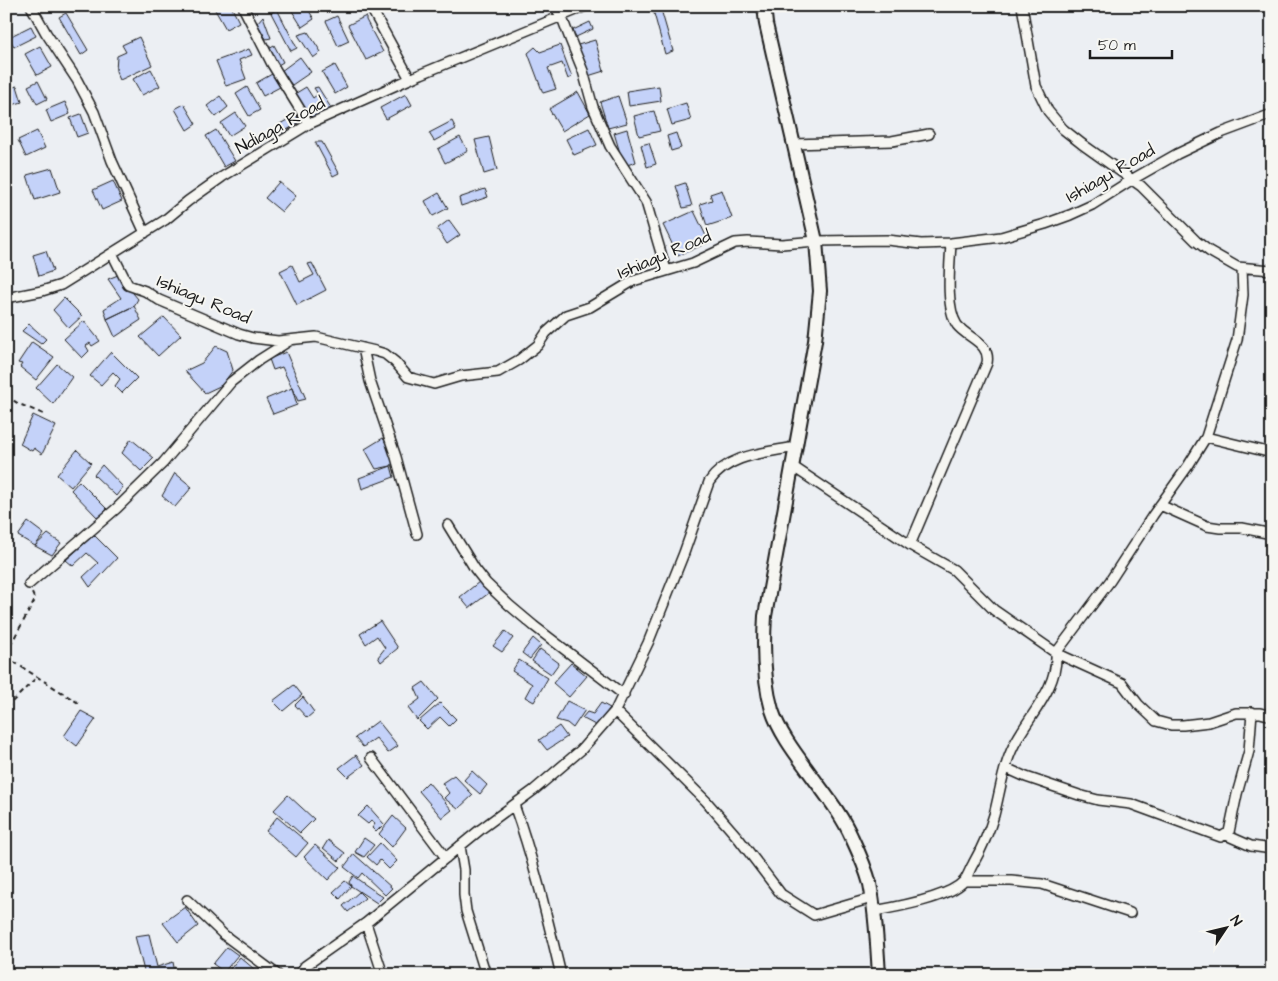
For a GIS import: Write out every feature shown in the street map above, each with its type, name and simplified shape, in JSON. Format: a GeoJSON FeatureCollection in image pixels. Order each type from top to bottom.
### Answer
{"type":"FeatureCollection","features":[{"type":"Feature","properties":{"kind":"main road"},"geometry":{"type":"LineString","coordinates":[[764,6],[766,24],[816,241],[820,290],[818,314],[765,616],[763,649],[772,710],[779,726],[808,771],[834,805],[852,836],[870,882],[879,975]]}},
{"type":"Feature","properties":{"kind":"street"},"geometry":{"type":"LineString","coordinates":[[31,6],[46,34],[77,80],[94,112],[112,161],[145,233]]}},
{"type":"Feature","properties":{"kind":"street"},"geometry":{"type":"LineString","coordinates":[[370,6],[410,79]]}},
{"type":"Feature","properties":{"kind":"street"},"geometry":{"type":"LineString","coordinates":[[554,6],[561,15],[583,71],[592,107],[610,146],[646,202],[666,270]]}},
{"type":"Feature","properties":{"kind":"street","name":"Ndiaga Road"},"geometry":{"type":"LineString","coordinates":[[6,298],[34,293],[61,285],[166,220],[188,201],[222,177],[309,124],[410,79],[586,6]]}},
{"type":"Feature","properties":{"kind":"street"},"geometry":{"type":"LineString","coordinates":[[1022,6],[1034,79],[1048,111],[1070,136],[1133,179],[1196,241],[1225,261],[1242,268],[1272,270]]}},
{"type":"Feature","properties":{"kind":"street"},"geometry":{"type":"LineString","coordinates":[[244,9],[272,64],[309,124]]}},
{"type":"Feature","properties":{"kind":"street","name":"Ishiagu Road"},"geometry":{"type":"LineString","coordinates":[[112,254],[128,285],[239,334],[270,340],[316,337],[362,348],[384,354],[396,362],[408,377],[434,384],[461,376],[498,372],[538,345],[546,333],[566,315],[590,307],[634,281],[692,263],[735,244],[748,242],[782,244],[816,241],[887,240],[922,244],[951,243],[1001,237],[1045,224],[1092,205],[1176,154],[1220,134],[1272,114]]}},
{"type":"Feature","properties":{"kind":"street"},"geometry":{"type":"LineString","coordinates":[[793,144],[892,141],[929,134]]}},
{"type":"Feature","properties":{"kind":"street"},"geometry":{"type":"LineString","coordinates":[[910,545],[987,363],[988,356],[983,347],[957,325],[953,316],[949,293],[951,243]]}},
{"type":"Feature","properties":{"kind":"street"},"geometry":{"type":"LineString","coordinates":[[964,881],[989,831],[1013,747],[1053,680],[1056,653],[1073,628],[1098,599],[1206,437],[1237,340],[1243,295],[1242,268]]}},
{"type":"Feature","properties":{"kind":"street"},"geometry":{"type":"LineString","coordinates":[[29,584],[117,508],[162,463],[231,382],[259,360],[292,339]]}},
{"type":"Feature","properties":{"kind":"street"},"geometry":{"type":"LineString","coordinates":[[362,348],[370,381],[396,457],[417,534]]}},
{"type":"Feature","properties":{"kind":"street"},"geometry":{"type":"LineString","coordinates":[[1206,437],[1272,453]]}},
{"type":"Feature","properties":{"kind":"street"},"geometry":{"type":"LineString","coordinates":[[300,975],[305,966],[366,923],[581,750],[615,712],[624,695],[648,643],[684,553],[709,482],[714,474],[744,457],[795,447]]}},
{"type":"Feature","properties":{"kind":"street"},"geometry":{"type":"LineString","coordinates":[[792,466],[910,545],[954,570],[994,610],[1056,653],[1122,682],[1146,713],[1156,721],[1183,725],[1209,722],[1236,713],[1252,712],[1272,716]]}},
{"type":"Feature","properties":{"kind":"street"},"geometry":{"type":"LineString","coordinates":[[1160,505],[1207,526],[1242,528],[1272,534]]}},
{"type":"Feature","properties":{"kind":"street"},"geometry":{"type":"LineString","coordinates":[[448,525],[486,583],[534,626],[624,695]]}},
{"type":"Feature","properties":{"kind":"street"},"geometry":{"type":"LineString","coordinates":[[615,712],[706,802],[739,839],[780,894],[814,915],[872,898]]}},
{"type":"Feature","properties":{"kind":"street"},"geometry":{"type":"LineString","coordinates":[[1006,768],[1026,777],[1079,795],[1131,804],[1221,837],[1229,832],[1237,794],[1250,751],[1252,712]]}},
{"type":"Feature","properties":{"kind":"street"},"geometry":{"type":"LineString","coordinates":[[372,758],[446,858]]}},
{"type":"Feature","properties":{"kind":"street"},"geometry":{"type":"LineString","coordinates":[[514,805],[536,871],[560,975]]}},
{"type":"Feature","properties":{"kind":"street"},"geometry":{"type":"LineString","coordinates":[[1226,835],[1250,846],[1272,849]]}},
{"type":"Feature","properties":{"kind":"street"},"geometry":{"type":"LineString","coordinates":[[460,846],[464,870],[466,911],[486,975]]}},
{"type":"Feature","properties":{"kind":"street"},"geometry":{"type":"LineString","coordinates":[[874,911],[925,900],[941,894],[964,881],[1042,884],[1130,913]]}},
{"type":"Feature","properties":{"kind":"street"},"geometry":{"type":"LineString","coordinates":[[187,900],[224,934],[278,975]]}},
{"type":"Feature","properties":{"kind":"street"},"geometry":{"type":"LineString","coordinates":[[366,923],[383,975]]}},
{"type":"Feature","properties":{"kind":"path"},"geometry":{"type":"LineString","coordinates":[[6,396],[19,404],[46,414]]}},
{"type":"Feature","properties":{"kind":"path"},"geometry":{"type":"LineString","coordinates":[[6,653],[35,600],[29,584]]}},
{"type":"Feature","properties":{"kind":"path"},"geometry":{"type":"LineString","coordinates":[[6,657],[80,704]]}},
{"type":"Feature","properties":{"kind":"path"},"geometry":{"type":"LineString","coordinates":[[6,708],[37,677]]}},
{"type":"Feature","properties":{"kind":"building"},"geometry":{"type":"Polygon","coordinates":[[[76,6],[91,6],[92,7],[79,12],[76,6]]]}},
{"type":"Feature","properties":{"kind":"building"},"geometry":{"type":"Polygon","coordinates":[[[217,6],[231,6],[239,22],[226,29],[214,8],[217,6]]]}},
{"type":"Feature","properties":{"kind":"building"},"geometry":{"type":"Polygon","coordinates":[[[289,6],[306,6],[314,19],[302,27],[289,6]]]}},
{"type":"Feature","properties":{"kind":"building"},"geometry":{"type":"Polygon","coordinates":[[[652,6],[660,6],[673,51],[665,54],[652,6]]]}},
{"type":"Feature","properties":{"kind":"building"},"geometry":{"type":"Polygon","coordinates":[[[277,9],[297,48],[291,51],[271,13],[277,9]]]}},
{"type":"Feature","properties":{"kind":"building"},"geometry":{"type":"Polygon","coordinates":[[[66,13],[88,50],[81,55],[59,17],[66,13]]]}},
{"type":"Feature","properties":{"kind":"building"},"geometry":{"type":"Polygon","coordinates":[[[263,16],[271,38],[266,39],[257,23],[263,16]]]}},
{"type":"Feature","properties":{"kind":"building"},"geometry":{"type":"Polygon","coordinates":[[[337,16],[349,41],[338,46],[326,21],[337,16]]]}},
{"type":"Feature","properties":{"kind":"building"},"geometry":{"type":"Polygon","coordinates":[[[366,16],[366,20],[383,52],[366,60],[348,25],[366,16]]]}},
{"type":"Feature","properties":{"kind":"building"},"geometry":{"type":"Polygon","coordinates":[[[590,22],[593,29],[576,37],[573,30],[590,22]]]}},
{"type":"Feature","properties":{"kind":"building"},"geometry":{"type":"Polygon","coordinates":[[[31,26],[36,36],[14,47],[9,37],[31,26]]]}},
{"type":"Feature","properties":{"kind":"building"},"geometry":{"type":"Polygon","coordinates":[[[308,32],[321,52],[313,58],[298,35],[308,32]]]}},
{"type":"Feature","properties":{"kind":"building"},"geometry":{"type":"Polygon","coordinates":[[[139,37],[152,65],[120,80],[116,71],[117,56],[126,52],[122,45],[139,37]]]}},
{"type":"Feature","properties":{"kind":"building"},"geometry":{"type":"Polygon","coordinates":[[[595,40],[604,71],[588,76],[578,45],[595,40]]]}},
{"type":"Feature","properties":{"kind":"building"},"geometry":{"type":"Polygon","coordinates":[[[274,45],[283,62],[278,65],[269,48],[274,45]]]}},
{"type":"Feature","properties":{"kind":"building"},"geometry":{"type":"Polygon","coordinates":[[[560,45],[572,77],[568,79],[562,63],[548,68],[556,89],[543,93],[528,53],[535,47],[540,52],[560,45]]]}},
{"type":"Feature","properties":{"kind":"building"},"geometry":{"type":"Polygon","coordinates":[[[40,46],[52,67],[37,75],[25,54],[40,46]]]}},
{"type":"Feature","properties":{"kind":"building"},"geometry":{"type":"Polygon","coordinates":[[[249,49],[252,55],[239,60],[246,79],[226,86],[216,61],[249,49]]]}},
{"type":"Feature","properties":{"kind":"building"},"geometry":{"type":"Polygon","coordinates":[[[300,57],[311,72],[292,85],[281,71],[300,57]]]}},
{"type":"Feature","properties":{"kind":"building"},"geometry":{"type":"Polygon","coordinates":[[[335,65],[347,87],[335,94],[322,72],[335,65]]]}},
{"type":"Feature","properties":{"kind":"building"},"geometry":{"type":"Polygon","coordinates":[[[151,69],[160,86],[142,95],[133,79],[151,69]]]}},
{"type":"Feature","properties":{"kind":"building"},"geometry":{"type":"Polygon","coordinates":[[[272,74],[280,87],[263,96],[256,83],[272,74]]]}},
{"type":"Feature","properties":{"kind":"building"},"geometry":{"type":"Polygon","coordinates":[[[38,81],[47,99],[37,104],[28,86],[38,81]]]}},
{"type":"Feature","properties":{"kind":"building"},"geometry":{"type":"Polygon","coordinates":[[[17,86],[22,102],[6,107],[6,89],[17,86]]]}},
{"type":"Feature","properties":{"kind":"building"},"geometry":{"type":"Polygon","coordinates":[[[659,86],[661,101],[629,106],[627,91],[659,86]]]}},
{"type":"Feature","properties":{"kind":"building"},"geometry":{"type":"Polygon","coordinates":[[[247,87],[260,110],[249,116],[236,94],[247,87]]]}},
{"type":"Feature","properties":{"kind":"building"},"geometry":{"type":"Polygon","coordinates":[[[306,87],[313,98],[318,94],[314,88],[318,87],[331,108],[310,121],[293,95],[306,87]]]}},
{"type":"Feature","properties":{"kind":"building"},"geometry":{"type":"Polygon","coordinates":[[[578,92],[590,114],[562,131],[549,109],[578,92]]]}},
{"type":"Feature","properties":{"kind":"building"},"geometry":{"type":"Polygon","coordinates":[[[406,94],[412,105],[386,119],[380,108],[406,94]]]}},
{"type":"Feature","properties":{"kind":"building"},"geometry":{"type":"Polygon","coordinates":[[[220,96],[228,107],[216,117],[207,106],[220,96]]]}},
{"type":"Feature","properties":{"kind":"building"},"geometry":{"type":"Polygon","coordinates":[[[618,96],[627,123],[608,128],[600,102],[618,96]]]}},
{"type":"Feature","properties":{"kind":"building"},"geometry":{"type":"Polygon","coordinates":[[[65,102],[70,114],[51,122],[46,110],[65,102]]]}},
{"type":"Feature","properties":{"kind":"building"},"geometry":{"type":"Polygon","coordinates":[[[686,103],[691,120],[672,125],[667,109],[686,103]]]}},
{"type":"Feature","properties":{"kind":"building"},"geometry":{"type":"Polygon","coordinates":[[[184,104],[196,124],[187,130],[175,109],[184,104]]]}},
{"type":"Feature","properties":{"kind":"building"},"geometry":{"type":"Polygon","coordinates":[[[654,111],[660,131],[639,136],[634,116],[654,111]]]}},
{"type":"Feature","properties":{"kind":"building"},"geometry":{"type":"Polygon","coordinates":[[[236,113],[245,126],[229,136],[221,123],[236,113]]]}},
{"type":"Feature","properties":{"kind":"building"},"geometry":{"type":"Polygon","coordinates":[[[81,114],[88,133],[77,137],[70,118],[81,114]]]}},
{"type":"Feature","properties":{"kind":"building"},"geometry":{"type":"Polygon","coordinates":[[[296,115],[300,122],[282,133],[278,125],[296,115]]]}},
{"type":"Feature","properties":{"kind":"building"},"geometry":{"type":"Polygon","coordinates":[[[452,121],[456,129],[434,141],[429,133],[452,121]]]}},
{"type":"Feature","properties":{"kind":"building"},"geometry":{"type":"Polygon","coordinates":[[[589,128],[597,145],[574,155],[566,139],[589,128]]]}},
{"type":"Feature","properties":{"kind":"building"},"geometry":{"type":"Polygon","coordinates":[[[627,129],[636,162],[624,166],[614,133],[627,129]]]}},
{"type":"Feature","properties":{"kind":"building"},"geometry":{"type":"Polygon","coordinates":[[[216,130],[235,161],[224,167],[206,136],[216,130]]]}},
{"type":"Feature","properties":{"kind":"building"},"geometry":{"type":"Polygon","coordinates":[[[37,131],[45,148],[26,157],[18,140],[37,131]]]}},
{"type":"Feature","properties":{"kind":"building"},"geometry":{"type":"Polygon","coordinates":[[[676,133],[681,148],[671,151],[667,136],[676,133]]]}},
{"type":"Feature","properties":{"kind":"building"},"geometry":{"type":"Polygon","coordinates":[[[460,137],[468,151],[445,163],[438,149],[460,137]]]}},
{"type":"Feature","properties":{"kind":"building"},"geometry":{"type":"Polygon","coordinates":[[[489,137],[497,170],[484,174],[475,140],[489,137]]]}},
{"type":"Feature","properties":{"kind":"building"},"geometry":{"type":"Polygon","coordinates":[[[315,142],[322,142],[339,173],[333,176],[315,142]]]}},
{"type":"Feature","properties":{"kind":"building"},"geometry":{"type":"Polygon","coordinates":[[[649,143],[656,164],[647,167],[641,145],[649,143]]]}},
{"type":"Feature","properties":{"kind":"building"},"geometry":{"type":"Polygon","coordinates":[[[52,168],[60,192],[35,200],[27,175],[52,168]]]}},
{"type":"Feature","properties":{"kind":"building"},"geometry":{"type":"Polygon","coordinates":[[[113,181],[122,201],[102,210],[93,190],[113,181]]]}},
{"type":"Feature","properties":{"kind":"building"},"geometry":{"type":"Polygon","coordinates":[[[279,182],[296,196],[282,212],[265,198],[279,182]]]}},
{"type":"Feature","properties":{"kind":"building"},"geometry":{"type":"Polygon","coordinates":[[[685,183],[692,206],[683,208],[676,186],[685,183]]]}},
{"type":"Feature","properties":{"kind":"building"},"geometry":{"type":"Polygon","coordinates":[[[485,189],[488,197],[461,206],[459,198],[485,189]]]}},
{"type":"Feature","properties":{"kind":"building"},"geometry":{"type":"Polygon","coordinates":[[[722,190],[732,218],[707,226],[700,204],[712,200],[710,194],[722,190]]]}},
{"type":"Feature","properties":{"kind":"building"},"geometry":{"type":"Polygon","coordinates":[[[439,193],[448,208],[433,216],[425,201],[439,193]]]}},
{"type":"Feature","properties":{"kind":"building"},"geometry":{"type":"Polygon","coordinates":[[[694,211],[709,242],[678,256],[663,225],[694,211]]]}},
{"type":"Feature","properties":{"kind":"building"},"geometry":{"type":"Polygon","coordinates":[[[449,220],[460,235],[447,244],[437,229],[449,220]]]}},
{"type":"Feature","properties":{"kind":"building"},"geometry":{"type":"Polygon","coordinates":[[[46,251],[53,271],[39,276],[33,255],[46,251]]]}},
{"type":"Feature","properties":{"kind":"building"},"geometry":{"type":"Polygon","coordinates":[[[312,263],[326,290],[297,305],[280,271],[292,265],[300,282],[314,275],[308,264],[312,263]]]}},
{"type":"Feature","properties":{"kind":"building"},"geometry":{"type":"Polygon","coordinates":[[[118,275],[138,299],[134,306],[107,319],[104,309],[121,298],[108,279],[118,275]]]}},
{"type":"Feature","properties":{"kind":"building"},"geometry":{"type":"Polygon","coordinates":[[[64,298],[82,316],[69,328],[53,310],[64,298]]]}},
{"type":"Feature","properties":{"kind":"building"},"geometry":{"type":"Polygon","coordinates":[[[134,306],[141,320],[115,337],[107,319],[134,306]]]}},
{"type":"Feature","properties":{"kind":"building"},"geometry":{"type":"Polygon","coordinates":[[[164,317],[181,335],[158,356],[140,337],[164,317]]]}},
{"type":"Feature","properties":{"kind":"building"},"geometry":{"type":"Polygon","coordinates":[[[84,321],[100,341],[92,346],[90,343],[86,346],[89,351],[82,358],[64,339],[84,321]]]}},
{"type":"Feature","properties":{"kind":"building"},"geometry":{"type":"Polygon","coordinates":[[[29,324],[46,339],[41,344],[22,331],[29,324]]]}},
{"type":"Feature","properties":{"kind":"building"},"geometry":{"type":"Polygon","coordinates":[[[32,342],[54,357],[36,380],[20,367],[22,364],[18,363],[32,342]]]}},
{"type":"Feature","properties":{"kind":"building"},"geometry":{"type":"Polygon","coordinates":[[[216,346],[227,351],[233,370],[222,385],[205,393],[185,371],[202,363],[216,346]]]}},
{"type":"Feature","properties":{"kind":"building"},"geometry":{"type":"Polygon","coordinates":[[[111,352],[137,378],[122,393],[115,386],[120,379],[113,372],[101,385],[90,376],[111,352]]]}},
{"type":"Feature","properties":{"kind":"building"},"geometry":{"type":"Polygon","coordinates":[[[286,352],[306,399],[298,401],[282,367],[273,370],[269,359],[286,352]]]}},
{"type":"Feature","properties":{"kind":"building"},"geometry":{"type":"Polygon","coordinates":[[[57,364],[72,377],[53,404],[36,388],[57,364]]]}},
{"type":"Feature","properties":{"kind":"building"},"geometry":{"type":"Polygon","coordinates":[[[292,388],[297,405],[273,414],[266,399],[292,388]]]}},
{"type":"Feature","properties":{"kind":"building"},"geometry":{"type":"Polygon","coordinates":[[[33,415],[56,426],[42,454],[34,448],[32,451],[20,444],[33,415]]]}},
{"type":"Feature","properties":{"kind":"building"},"geometry":{"type":"Polygon","coordinates":[[[383,438],[395,459],[391,466],[376,469],[365,449],[383,438]]]}},
{"type":"Feature","properties":{"kind":"building"},"geometry":{"type":"Polygon","coordinates":[[[131,439],[154,458],[141,471],[122,453],[131,439]]]}},
{"type":"Feature","properties":{"kind":"building"},"geometry":{"type":"Polygon","coordinates":[[[77,450],[91,463],[71,487],[57,475],[77,450]]]}},
{"type":"Feature","properties":{"kind":"building"},"geometry":{"type":"Polygon","coordinates":[[[102,465],[123,487],[116,496],[94,475],[102,465]]]}},
{"type":"Feature","properties":{"kind":"building"},"geometry":{"type":"Polygon","coordinates":[[[391,466],[394,477],[362,489],[359,478],[391,466]]]}},
{"type":"Feature","properties":{"kind":"building"},"geometry":{"type":"Polygon","coordinates":[[[175,473],[192,487],[175,507],[162,496],[175,473]]]}},
{"type":"Feature","properties":{"kind":"building"},"geometry":{"type":"Polygon","coordinates":[[[79,481],[107,509],[98,518],[71,490],[79,481]]]}},
{"type":"Feature","properties":{"kind":"building"},"geometry":{"type":"Polygon","coordinates":[[[28,522],[44,534],[35,546],[18,536],[28,522]]]}},
{"type":"Feature","properties":{"kind":"building"},"geometry":{"type":"Polygon","coordinates":[[[48,534],[61,543],[52,555],[35,546],[48,534]]]}},
{"type":"Feature","properties":{"kind":"building"},"geometry":{"type":"Polygon","coordinates":[[[94,535],[117,558],[90,587],[83,577],[98,563],[87,553],[73,566],[66,560],[94,535]]]}},
{"type":"Feature","properties":{"kind":"building"},"geometry":{"type":"Polygon","coordinates":[[[479,582],[489,593],[469,608],[460,597],[479,582]]]}},
{"type":"Feature","properties":{"kind":"building"},"geometry":{"type":"Polygon","coordinates":[[[380,621],[398,648],[381,662],[378,657],[385,648],[377,636],[366,644],[360,634],[380,621]]]}},
{"type":"Feature","properties":{"kind":"building"},"geometry":{"type":"Polygon","coordinates":[[[505,631],[513,638],[502,652],[493,646],[505,631]]]}},
{"type":"Feature","properties":{"kind":"building"},"geometry":{"type":"Polygon","coordinates":[[[533,638],[541,645],[530,659],[522,653],[533,638]]]}},
{"type":"Feature","properties":{"kind":"building"},"geometry":{"type":"Polygon","coordinates":[[[540,649],[559,663],[551,674],[532,661],[540,649]]]}},
{"type":"Feature","properties":{"kind":"building"},"geometry":{"type":"Polygon","coordinates":[[[519,660],[548,678],[534,702],[525,697],[532,684],[512,671],[519,660]]]}},
{"type":"Feature","properties":{"kind":"building"},"geometry":{"type":"Polygon","coordinates":[[[571,663],[587,676],[569,697],[553,683],[571,663]]]}},
{"type":"Feature","properties":{"kind":"building"},"geometry":{"type":"Polygon","coordinates":[[[424,682],[438,699],[417,720],[408,708],[420,699],[415,688],[424,682]]]}},
{"type":"Feature","properties":{"kind":"building"},"geometry":{"type":"Polygon","coordinates":[[[294,685],[302,695],[283,711],[273,701],[294,685]]]}},
{"type":"Feature","properties":{"kind":"building"},"geometry":{"type":"Polygon","coordinates":[[[303,697],[314,712],[307,718],[295,705],[303,697]]]}},
{"type":"Feature","properties":{"kind":"building"},"geometry":{"type":"Polygon","coordinates":[[[567,701],[585,710],[573,728],[567,723],[556,720],[567,701]]]}},
{"type":"Feature","properties":{"kind":"building"},"geometry":{"type":"Polygon","coordinates":[[[440,703],[456,719],[449,726],[440,717],[427,729],[419,721],[440,703]]]}},
{"type":"Feature","properties":{"kind":"building"},"geometry":{"type":"Polygon","coordinates":[[[601,703],[610,708],[597,726],[582,718],[587,712],[593,714],[601,703]]]}},
{"type":"Feature","properties":{"kind":"building"},"geometry":{"type":"Polygon","coordinates":[[[81,711],[96,719],[77,746],[64,736],[81,711]]]}},
{"type":"Feature","properties":{"kind":"building"},"geometry":{"type":"Polygon","coordinates":[[[378,721],[398,746],[388,753],[376,738],[363,747],[355,738],[378,721]]]}},
{"type":"Feature","properties":{"kind":"building"},"geometry":{"type":"Polygon","coordinates":[[[559,726],[567,737],[547,750],[539,740],[559,726]]]}},
{"type":"Feature","properties":{"kind":"building"},"geometry":{"type":"Polygon","coordinates":[[[356,755],[364,765],[348,777],[339,768],[356,755]]]}},
{"type":"Feature","properties":{"kind":"building"},"geometry":{"type":"Polygon","coordinates":[[[472,771],[487,785],[480,794],[464,780],[472,771]]]}},
{"type":"Feature","properties":{"kind":"building"},"geometry":{"type":"Polygon","coordinates":[[[454,775],[473,795],[458,809],[444,798],[449,793],[442,783],[454,775]]]}},
{"type":"Feature","properties":{"kind":"building"},"geometry":{"type":"Polygon","coordinates":[[[428,782],[452,810],[442,818],[419,791],[428,782]]]}},
{"type":"Feature","properties":{"kind":"building"},"geometry":{"type":"Polygon","coordinates":[[[288,795],[314,819],[300,833],[274,810],[288,795]]]}},
{"type":"Feature","properties":{"kind":"building"},"geometry":{"type":"Polygon","coordinates":[[[368,806],[384,824],[376,832],[372,828],[375,824],[371,821],[368,824],[358,816],[368,806]]]}},
{"type":"Feature","properties":{"kind":"building"},"geometry":{"type":"Polygon","coordinates":[[[393,816],[406,828],[392,847],[379,834],[393,816]]]}},
{"type":"Feature","properties":{"kind":"building"},"geometry":{"type":"Polygon","coordinates":[[[277,817],[308,843],[296,857],[266,831],[277,817]]]}},
{"type":"Feature","properties":{"kind":"building"},"geometry":{"type":"Polygon","coordinates":[[[364,838],[374,845],[364,857],[355,852],[364,838]]]}},
{"type":"Feature","properties":{"kind":"building"},"geometry":{"type":"Polygon","coordinates":[[[328,840],[345,853],[339,861],[323,848],[328,840]]]}},
{"type":"Feature","properties":{"kind":"building"},"geometry":{"type":"Polygon","coordinates":[[[380,843],[397,861],[389,869],[380,860],[376,865],[367,857],[380,843]]]}},
{"type":"Feature","properties":{"kind":"building"},"geometry":{"type":"Polygon","coordinates":[[[315,845],[340,867],[328,880],[304,857],[315,845]]]}},
{"type":"Feature","properties":{"kind":"building"},"geometry":{"type":"Polygon","coordinates":[[[354,854],[392,888],[385,895],[362,873],[358,878],[344,867],[354,854]]]}},
{"type":"Feature","properties":{"kind":"building"},"geometry":{"type":"Polygon","coordinates":[[[353,876],[383,897],[377,903],[351,886],[349,882],[353,876]]]}},
{"type":"Feature","properties":{"kind":"building"},"geometry":{"type":"Polygon","coordinates":[[[345,881],[351,886],[340,899],[333,892],[345,881]]]}},
{"type":"Feature","properties":{"kind":"building"},"geometry":{"type":"Polygon","coordinates":[[[359,892],[365,898],[348,912],[343,906],[359,892]]]}},
{"type":"Feature","properties":{"kind":"building"},"geometry":{"type":"Polygon","coordinates":[[[185,907],[198,926],[178,942],[163,923],[185,907]]]}},
{"type":"Feature","properties":{"kind":"building"},"geometry":{"type":"Polygon","coordinates":[[[149,934],[157,967],[173,962],[175,973],[145,975],[135,936],[149,934]]]}},
{"type":"Feature","properties":{"kind":"building"},"geometry":{"type":"Polygon","coordinates":[[[227,947],[238,955],[224,972],[213,964],[227,947]]]}},
{"type":"Feature","properties":{"kind":"building"},"geometry":{"type":"Polygon","coordinates":[[[240,957],[261,975],[225,975],[240,957]]]}}]}
